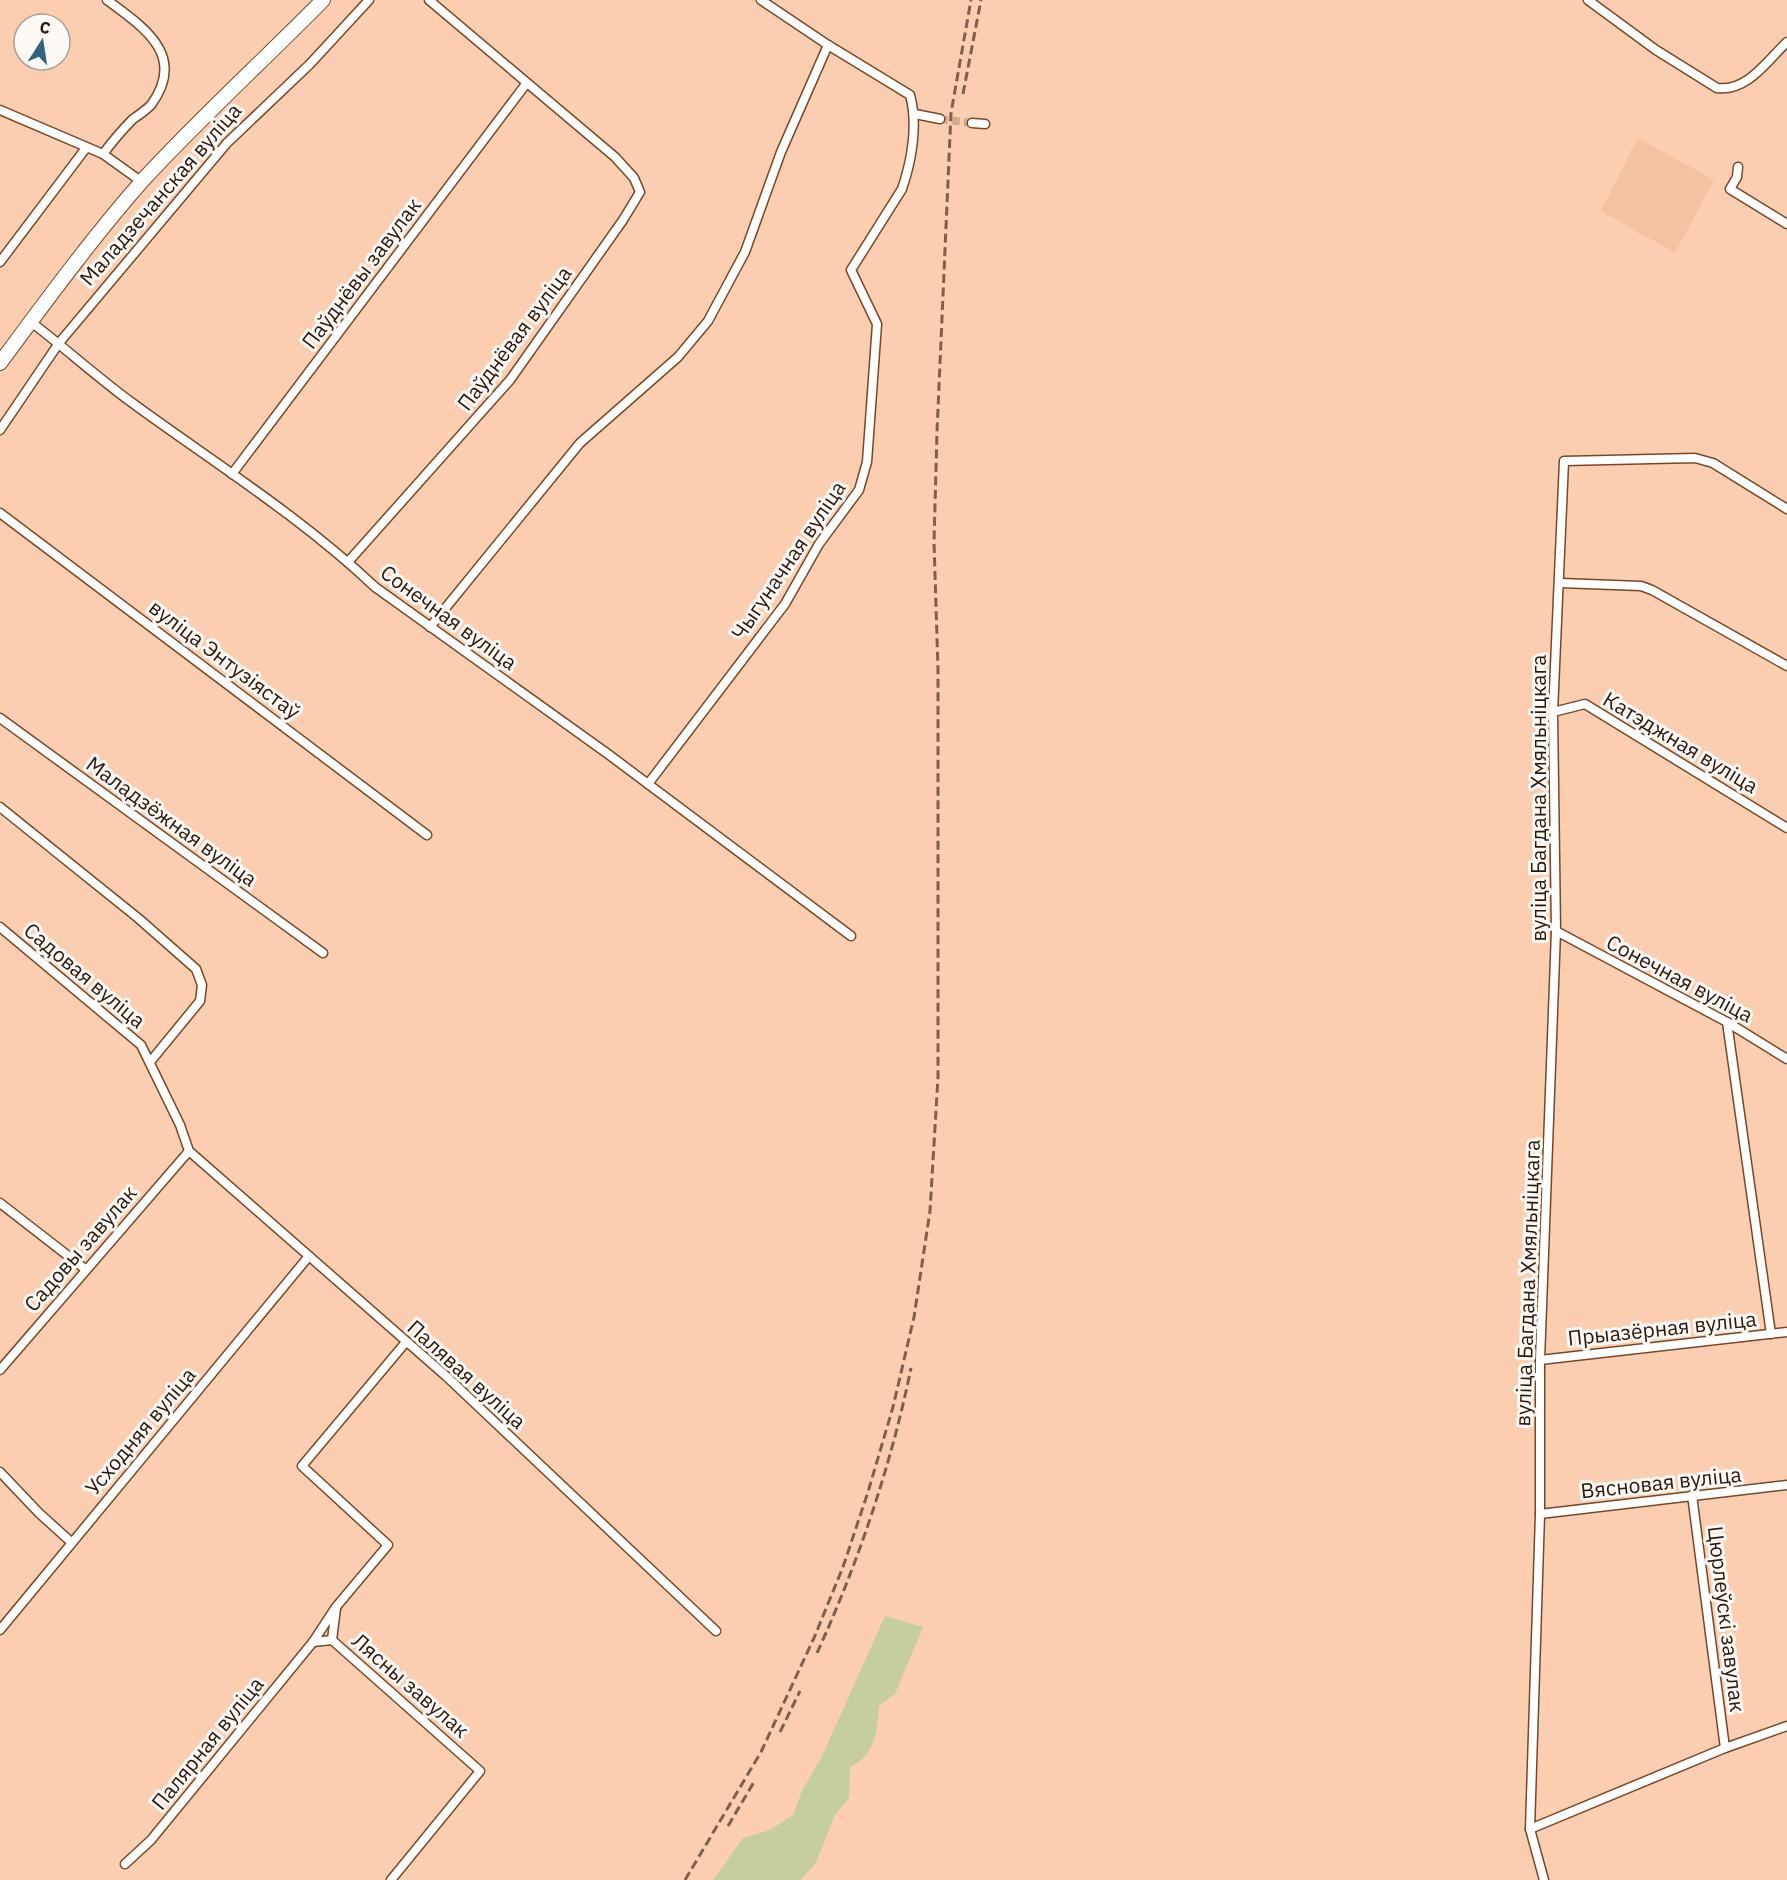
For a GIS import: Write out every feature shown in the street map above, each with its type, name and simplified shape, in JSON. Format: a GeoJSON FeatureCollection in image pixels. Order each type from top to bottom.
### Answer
{"type":"FeatureCollection","features":[{"type":"Feature","properties":{"kind":"main road","name":"Маладзечанская вуліца"},"geometry":{"type":"LineString","coordinates":[[0,363],[116,212],[142,182],[178,143],[323,0]]}},
{"type":"Feature","properties":{"kind":"street"},"geometry":{"type":"LineString","coordinates":[[103,154],[132,120],[150,106],[164,81],[165,55],[154,39],[107,0]]}},
{"type":"Feature","properties":{"kind":"street","name":"Маладзечанская вуліца"},"geometry":{"type":"LineString","coordinates":[[0,430],[58,343],[227,143],[310,64],[369,0]]}},
{"type":"Feature","properties":{"kind":"street"},"geometry":{"type":"LineString","coordinates":[[429,0],[526,84]]}},
{"type":"Feature","properties":{"kind":"street"},"geometry":{"type":"LineString","coordinates":[[761,0],[828,45],[910,95],[915,114],[940,119]]}},
{"type":"Feature","properties":{"kind":"street"},"geometry":{"type":"LineString","coordinates":[[1587,0],[1656,50],[1718,88],[1728,89],[1744,84],[1787,42]]}},
{"type":"Feature","properties":{"kind":"street"},"geometry":{"type":"LineString","coordinates":[[430,627],[580,443],[678,357],[708,321],[745,252],[781,152],[828,45]]}},
{"type":"Feature","properties":{"kind":"street","name":"Паўднёвы завулак"},"geometry":{"type":"LineString","coordinates":[[232,474],[526,84]]}},
{"type":"Feature","properties":{"kind":"street","name":"Паўднёвая вуліца"},"geometry":{"type":"LineString","coordinates":[[348,562],[510,380],[640,192],[634,178],[615,157],[526,84]]}},
{"type":"Feature","properties":{"kind":"street"},"geometry":{"type":"LineString","coordinates":[[1,109],[103,154],[142,182]]}},
{"type":"Feature","properties":{"kind":"street","name":"Чыгуначная вуліца"},"geometry":{"type":"LineString","coordinates":[[648,784],[785,604],[819,544],[860,490],[867,462],[877,324],[851,270],[902,189],[907,176],[915,114]]}},
{"type":"Feature","properties":{"kind":"street"},"geometry":{"type":"LineString","coordinates":[[972,123],[985,124]]}},
{"type":"Feature","properties":{"kind":"street"},"geometry":{"type":"LineString","coordinates":[[0,262],[86,148]]}},
{"type":"Feature","properties":{"kind":"street"},"geometry":{"type":"LineString","coordinates":[[1738,167],[1737,177],[1730,189],[1787,224]]}},
{"type":"Feature","properties":{"kind":"street","name":"Сонечная вуліца"},"geometry":{"type":"LineString","coordinates":[[31,322],[131,401],[348,562],[375,587],[648,784],[851,936]]}},
{"type":"Feature","properties":{"kind":"street","name":"вуліца Багдана Хмяльніцкага"},"geometry":{"type":"LineString","coordinates":[[1544,1880],[1530,1829],[1540,1514],[1540,1360],[1556,931],[1553,712],[1564,461],[1695,458],[1713,463],[1787,509]]}},
{"type":"Feature","properties":{"kind":"street","name":"вуліца Энтузіястаў"},"geometry":{"type":"LineString","coordinates":[[0,513],[427,835]]}},
{"type":"Feature","properties":{"kind":"street"},"geometry":{"type":"LineString","coordinates":[[1560,583],[1641,586],[1652,590],[1787,666]]}},
{"type":"Feature","properties":{"kind":"street","name":"Катэджная вуліца"},"geometry":{"type":"LineString","coordinates":[[1553,712],[1585,704],[1787,828]]}},
{"type":"Feature","properties":{"kind":"street","name":"Маладзёжная вуліца"},"geometry":{"type":"LineString","coordinates":[[0,718],[323,953]]}},
{"type":"Feature","properties":{"kind":"street"},"geometry":{"type":"LineString","coordinates":[[0,807],[138,918],[196,969],[202,985],[200,1000],[150,1062]]}},
{"type":"Feature","properties":{"kind":"street","name":"Садовая вуліца"},"geometry":{"type":"LineString","coordinates":[[0,927],[141,1045],[180,1125],[189,1150]]}},
{"type":"Feature","properties":{"kind":"street","name":"Сонечная вуліца"},"geometry":{"type":"LineString","coordinates":[[1556,931],[1727,1022],[1787,1059]]}},
{"type":"Feature","properties":{"kind":"street"},"geometry":{"type":"LineString","coordinates":[[1727,1022],[1771,1334]]}},
{"type":"Feature","properties":{"kind":"street","name":"Палявая вуліца"},"geometry":{"type":"LineString","coordinates":[[189,1150],[454,1384],[716,1631]]}},
{"type":"Feature","properties":{"kind":"street","name":"Садовы завулак"},"geometry":{"type":"LineString","coordinates":[[0,1370],[189,1150]]}},
{"type":"Feature","properties":{"kind":"street"},"geometry":{"type":"LineString","coordinates":[[0,1203],[85,1269]]}},
{"type":"Feature","properties":{"kind":"street","name":"Усходняя вуліца"},"geometry":{"type":"LineString","coordinates":[[0,1630],[309,1256]]}},
{"type":"Feature","properties":{"kind":"street","name":"Прыазёрная вуліца"},"geometry":{"type":"LineString","coordinates":[[1540,1360],[1787,1332]]}},
{"type":"Feature","properties":{"kind":"street","name":"Палярная вуліца"},"geometry":{"type":"LineString","coordinates":[[125,1864],[151,1840],[313,1642],[336,1606],[388,1545],[302,1466],[406,1342]]}},
{"type":"Feature","properties":{"kind":"street"},"geometry":{"type":"LineString","coordinates":[[0,1472],[39,1513],[71,1542]]}},
{"type":"Feature","properties":{"kind":"street","name":"Вясновая вуліца"},"geometry":{"type":"LineString","coordinates":[[1540,1514],[1692,1494],[1787,1485]]}},
{"type":"Feature","properties":{"kind":"street","name":"Цюрлеўскі завулак"},"geometry":{"type":"LineString","coordinates":[[1692,1494],[1725,1748]]}},
{"type":"Feature","properties":{"kind":"street"},"geometry":{"type":"LineString","coordinates":[[332,1640],[336,1606]]}},
{"type":"Feature","properties":{"kind":"street","name":"Лясны завулак"},"geometry":{"type":"LineString","coordinates":[[313,1642],[332,1640],[480,1771],[392,1880]]}},
{"type":"Feature","properties":{"kind":"street"},"geometry":{"type":"LineString","coordinates":[[1530,1829],[1725,1748],[1787,1726]]}},
{"type":"Feature","properties":{"kind":"shaded area"},"geometry":{"type":"Polygon","coordinates":[[[1638,138],[1714,180],[1675,253],[1601,211],[1638,138]]]}},
{"type":"Feature","properties":{"kind":"green space"},"geometry":{"type":"Polygon","coordinates":[[[885,1616],[923,1627],[895,1694],[879,1706],[876,1733],[870,1749],[859,1762],[850,1767],[849,1798],[835,1815],[816,1863],[801,1880],[713,1880],[743,1838],[770,1830],[793,1815],[802,1791],[822,1756],[885,1616]]]}},
{"type":"Feature","properties":{"kind":"tunnel"},"geometry":{"type":"LineString","coordinates":[[940,119],[972,123]]}},
{"type":"Feature","properties":{"kind":"railway"},"geometry":{"type":"LineString","coordinates":[[685,1880],[761,1752],[814,1638],[843,1567],[893,1407],[914,1317],[930,1211],[938,1077],[938,670],[934,542],[937,432],[951,113],[971,0]]}},
{"type":"Feature","properties":{"kind":"railway"},"geometry":{"type":"LineString","coordinates":[[963,94],[981,0]]}},
{"type":"Feature","properties":{"kind":"railway"},"geometry":{"type":"LineString","coordinates":[[817,1653],[872,1514],[894,1441],[911,1368]]}},
{"type":"Feature","properties":{"kind":"railway"},"geometry":{"type":"LineString","coordinates":[[780,1732],[800,1691]]}},
{"type":"Feature","properties":{"kind":"railway"},"geometry":{"type":"LineString","coordinates":[[728,1826],[754,1782]]}}]}
